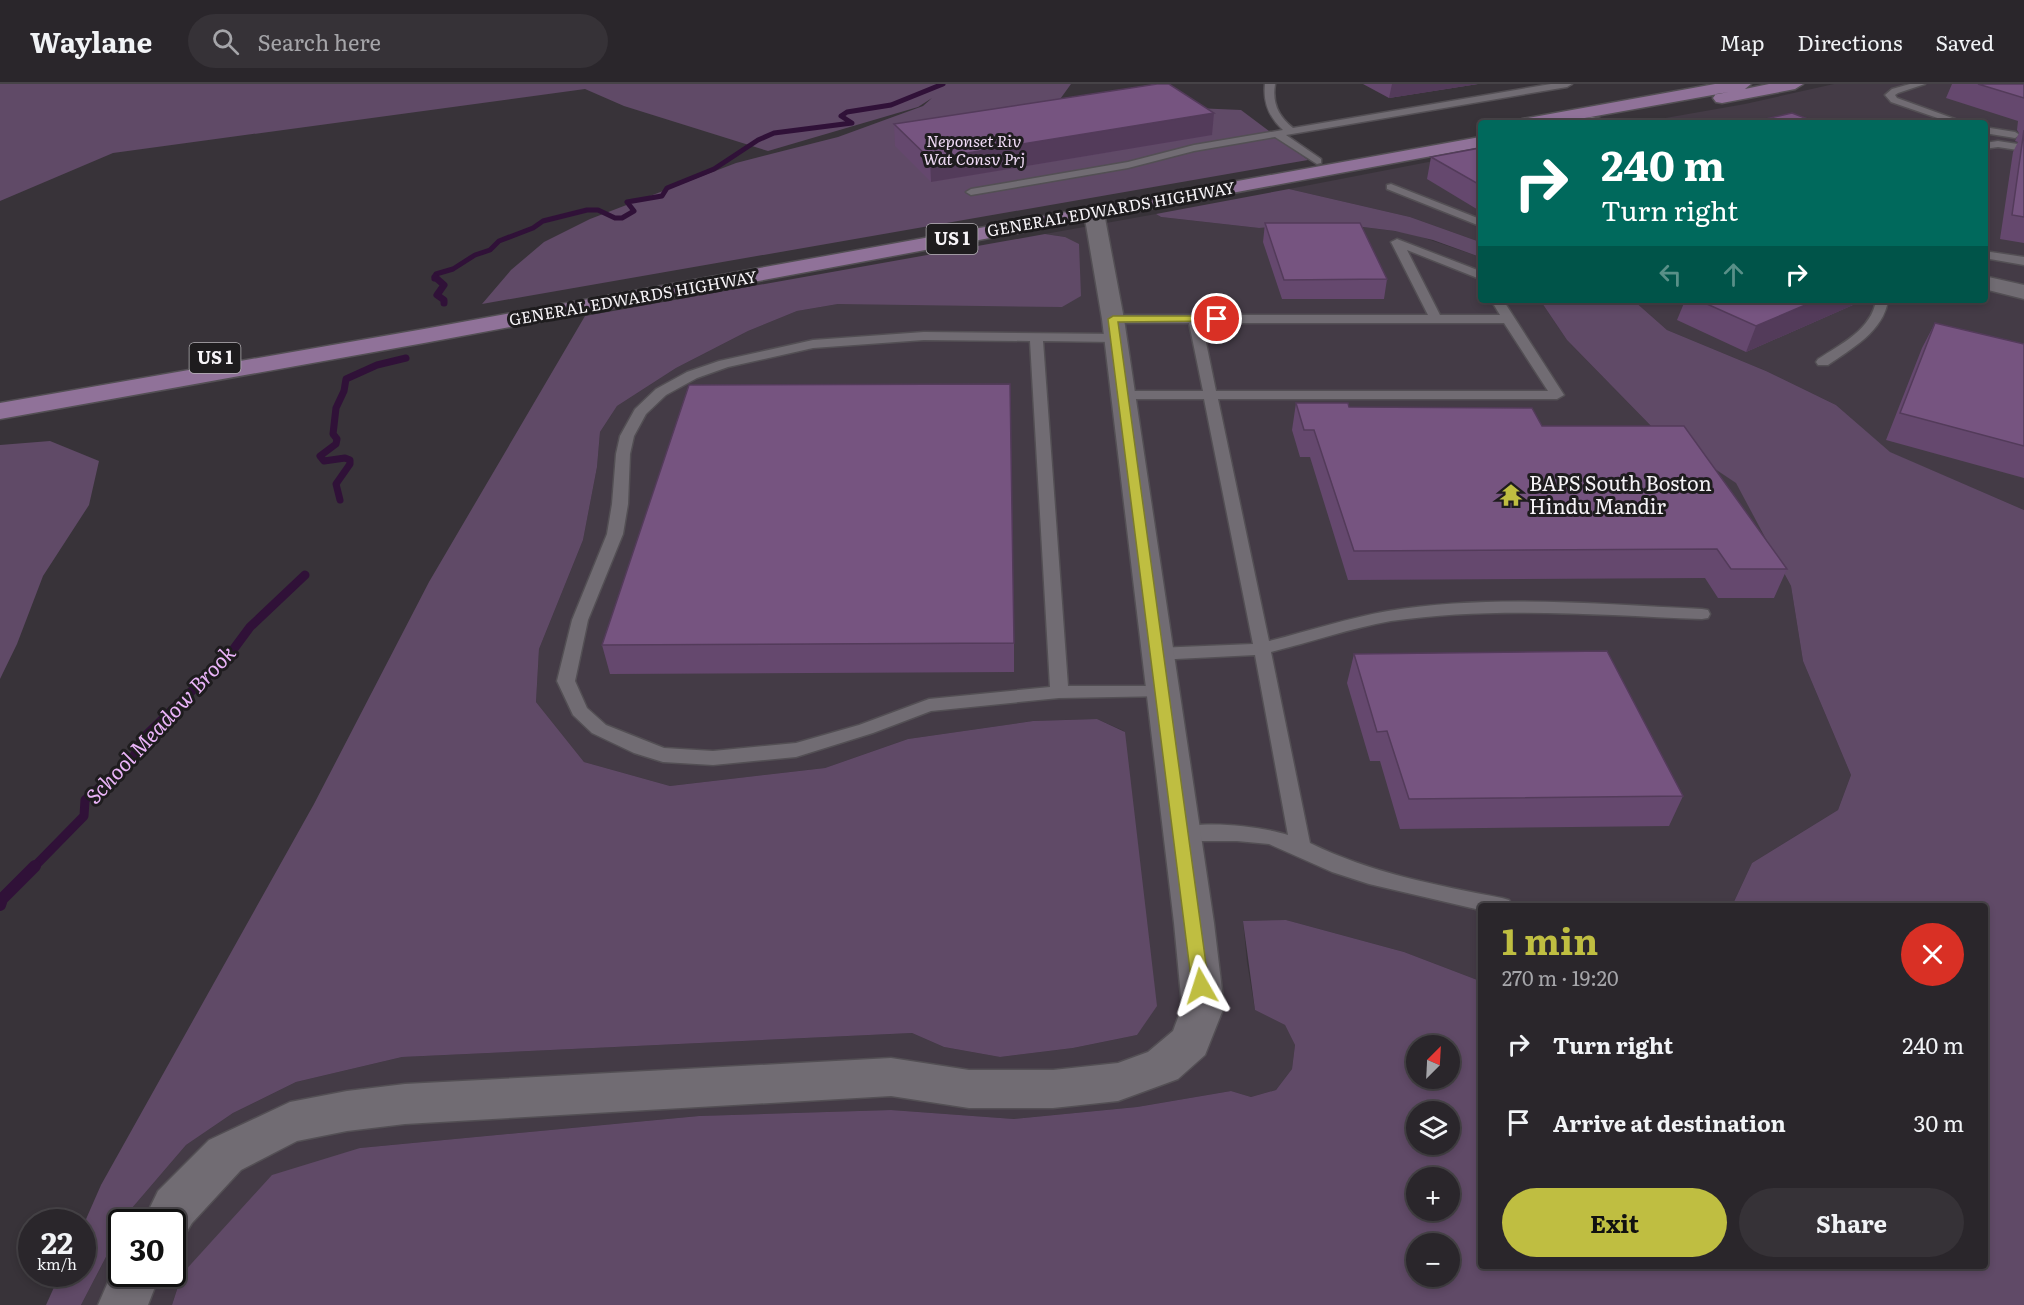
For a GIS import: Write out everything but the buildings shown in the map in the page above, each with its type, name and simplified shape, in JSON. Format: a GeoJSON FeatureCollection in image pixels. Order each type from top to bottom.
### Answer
{"type":"FeatureCollection","features":[{"type":"Feature","properties":{"kind":"main road"},"geometry":{"type":"LineString","coordinates":[[1545,120],[1743,84]]}},
{"type":"Feature","properties":{"kind":"main road"},"geometry":{"type":"LineString","coordinates":[[1607,120],[1795,84]]}},
{"type":"Feature","properties":{"kind":"main road","name":"GENERAL EDWARDS HIGHWAY"},"geometry":{"type":"LineString","coordinates":[[427,329],[1478,132]]}},
{"type":"Feature","properties":{"kind":"main road","name":"GENERAL EDWARDS HIGHWAY"},"geometry":{"type":"LineString","coordinates":[[427,329],[1094,213],[1478,142]]}},
{"type":"Feature","properties":{"kind":"main road","name":"US 1"},"geometry":{"type":"LineString","coordinates":[[0,396],[427,329]]}},
{"type":"Feature","properties":{"kind":"main road","name":"US 1"},"geometry":{"type":"LineString","coordinates":[[0,411],[427,329]]}},
{"type":"Feature","properties":{"kind":"street"},"geometry":{"type":"LineString","coordinates":[[174,1209],[225,1155],[290,1122],[347,1111],[405,1104],[891,1077],[969,1089],[1053,1089],[1118,1082],[1163,1066],[1190,1042],[1203,1007],[1182,834],[1113,328],[1094,213]]}},
{"type":"Feature","properties":{"kind":"street"},"geometry":{"type":"LineString","coordinates":[[1988,283],[2024,291]]}},
{"type":"Feature","properties":{"kind":"street"},"geometry":{"type":"LineString","coordinates":[[123,1305],[131,1287]]}},
{"type":"Feature","properties":{"kind":"lane"},"geometry":{"type":"LineString","coordinates":[[1270,84],[1272,110],[1283,126],[1291,132]]}},
{"type":"Feature","properties":{"kind":"lane"},"geometry":{"type":"LineString","coordinates":[[971,192],[1128,165],[1194,148],[1567,84]]}},
{"type":"Feature","properties":{"kind":"lane"},"geometry":{"type":"LineString","coordinates":[[1920,84],[1895,91],[1890,95],[1894,100],[1952,120]]}},
{"type":"Feature","properties":{"kind":"lane"},"geometry":{"type":"LineString","coordinates":[[1988,131],[2024,136]]}},
{"type":"Feature","properties":{"kind":"lane"},"geometry":{"type":"LineString","coordinates":[[1277,134],[1317,161]]}},
{"type":"Feature","properties":{"kind":"lane"},"geometry":{"type":"LineString","coordinates":[[1988,145],[1998,144],[2024,148]]}},
{"type":"Feature","properties":{"kind":"lane"},"geometry":{"type":"LineString","coordinates":[[1391,187],[1478,222]]}},
{"type":"Feature","properties":{"kind":"lane"},"geometry":{"type":"LineString","coordinates":[[1436,319],[1397,242],[1478,274]]}},
{"type":"Feature","properties":{"kind":"lane"},"geometry":{"type":"LineString","coordinates":[[1988,255],[2024,261]]}},
{"type":"Feature","properties":{"kind":"lane"},"geometry":{"type":"LineString","coordinates":[[1121,395],[1557,395],[1499,303]]}},
{"type":"Feature","properties":{"kind":"lane"},"geometry":{"type":"LineString","coordinates":[[1823,362],[1851,343],[1874,322],[1883,309],[1882,303]]}},
{"type":"Feature","properties":{"kind":"lane"},"geometry":{"type":"LineString","coordinates":[[1195,319],[1300,846]]}},
{"type":"Feature","properties":{"kind":"lane"},"geometry":{"type":"LineString","coordinates":[[1162,692],[1059,692],[929,705],[866,729],[796,750],[713,758],[663,755],[641,748],[600,729],[579,711],[566,681],[580,620],[615,534],[627,436],[640,412],[661,392],[692,375],[724,364],[813,344],[913,337],[1036,336],[1195,319],[1509,319]]}},
{"type":"Feature","properties":{"kind":"lane"},"geometry":{"type":"LineString","coordinates":[[1036,336],[1059,692]]}},
{"type":"Feature","properties":{"kind":"lane"},"geometry":{"type":"LineString","coordinates":[[1156,654],[1220,653],[1262,648],[1362,622],[1430,611],[1521,609],[1702,614]]}},
{"type":"Feature","properties":{"kind":"lane"},"geometry":{"type":"LineString","coordinates":[[1182,834],[1255,834],[1300,846],[1350,870],[1452,897],[1485,903]]}},
{"type":"Feature","properties":{"kind":"shaded area"},"geometry":{"type":"Polygon","coordinates":[[[1834,84],[2024,84],[2024,510],[1889,452],[1836,405],[1766,371],[1667,330],[1636,303],[1988,303],[1988,120],[1654,120],[1745,104],[1834,84]]]}},
{"type":"Feature","properties":{"kind":"shaded area"},"geometry":{"type":"Polygon","coordinates":[[[1478,152],[1478,241],[1410,217],[1289,189],[1478,152]]]}},
{"type":"Feature","properties":{"kind":"shaded area"},"geometry":{"type":"Polygon","coordinates":[[[1156,214],[1161,217],[1259,228],[1363,227],[1410,233],[1478,256],[1478,303],[1542,303],[1567,340],[1652,427],[1736,482],[1791,586],[1803,661],[1851,775],[1838,810],[1752,863],[1733,903],[1478,903],[1478,980],[1404,952],[1286,920],[1243,921],[1255,1010],[1285,1025],[1295,1045],[1292,1069],[1276,1090],[1251,1097],[1231,1091],[1137,1107],[1014,1119],[891,1110],[699,1116],[360,1148],[186,1271],[186,1209],[132,1208],[186,1145],[233,1113],[296,1082],[402,1057],[912,1033],[944,1047],[1000,1057],[1073,1048],[1137,1035],[1144,930],[1124,731],[1097,719],[1033,721],[908,739],[825,768],[670,786],[584,762],[536,702],[539,649],[583,540],[597,467],[600,432],[617,406],[676,368],[748,331],[797,311],[838,304],[921,304],[1065,237],[1045,234],[1156,214]]]}},
{"type":"Feature","properties":{"kind":"shaded area"},"geometry":{"type":"Polygon","coordinates":[[[108,1253],[108,1287],[178,1287],[172,1305],[81,1305],[90,1287],[96,1287],[96,1276],[108,1253]]]}},
{"type":"Feature","properties":{"kind":"green space","name":"Neponset Riv Wat Consv Prj"},"geometry":{"type":"Polygon","coordinates":[[[0,84],[1071,84],[1058,102],[1241,110],[1308,160],[482,304],[511,270],[544,242],[590,219],[736,163],[838,137],[923,106],[932,98],[918,107],[768,151],[624,106],[585,89],[113,153],[0,201],[0,84]]]}},
{"type":"Feature","properties":{"kind":"green space"},"geometry":{"type":"Polygon","coordinates":[[[1289,189],[1410,217],[1478,241],[1478,256],[1433,240],[1395,231],[1363,227],[1259,228],[1161,217],[1156,214],[1289,189]]]}},
{"type":"Feature","properties":{"kind":"green space"},"geometry":{"type":"Polygon","coordinates":[[[1045,234],[1065,237],[1079,244],[1081,296],[1062,307],[838,304],[797,311],[748,331],[676,368],[617,406],[600,432],[597,467],[583,540],[539,649],[536,702],[584,762],[670,786],[825,768],[908,739],[1033,721],[1097,719],[1125,732],[1157,1006],[1137,1035],[1073,1048],[1000,1057],[944,1047],[912,1033],[402,1057],[296,1082],[233,1113],[186,1145],[132,1209],[108,1209],[108,1253],[96,1276],[96,1209],[90,1209],[101,1185],[314,804],[429,582],[585,316],[1045,234]]]}},
{"type":"Feature","properties":{"kind":"green space"},"geometry":{"type":"Polygon","coordinates":[[[1542,303],[1636,303],[1667,330],[1766,371],[1836,405],[1890,452],[2024,510],[2024,1305],[172,1305],[178,1287],[186,1287],[186,1270],[272,1175],[360,1148],[699,1116],[891,1110],[1014,1119],[1137,1107],[1231,1091],[1251,1097],[1276,1090],[1292,1069],[1295,1045],[1285,1025],[1255,1010],[1243,921],[1286,920],[1404,952],[1478,980],[1478,1269],[1988,1269],[1988,903],[1733,903],[1752,863],[1838,810],[1851,775],[1803,661],[1791,586],[1736,483],[1652,427],[1567,340],[1542,303]]]}},
{"type":"Feature","properties":{"kind":"green space"},"geometry":{"type":"Polygon","coordinates":[[[50,441],[99,461],[89,505],[43,576],[17,644],[0,679],[0,445],[50,441]]]}},
{"type":"Feature","properties":{"kind":"green space"},"geometry":{"type":"Polygon","coordinates":[[[54,1287],[90,1287],[81,1305],[46,1305],[54,1287]]]}},
{"type":"Feature","properties":{"kind":"waterway","name":"School Meadow Brook"},"geometry":{"type":"LineString","coordinates":[[434,279],[436,274],[453,269],[475,255],[490,250],[499,241],[533,228],[543,221],[587,210],[598,210],[615,218],[622,218],[634,211],[627,202],[662,196],[667,188],[714,169],[758,140],[774,133],[852,123],[841,116],[847,112],[891,105],[943,84]]}},
{"type":"Feature","properties":{"kind":"waterway","name":"School Meadow Brook"},"geometry":{"type":"LineString","coordinates":[[435,277],[444,285],[437,295],[444,300],[444,303]]}},
{"type":"Feature","properties":{"kind":"waterway","name":"School Meadow Brook"},"geometry":{"type":"LineString","coordinates":[[340,500],[336,484],[350,464],[350,460],[345,458],[324,461],[320,456],[336,444],[337,439],[333,434],[336,408],[344,391],[346,379],[377,365],[406,358]]}},
{"type":"Feature","properties":{"kind":"waterway","name":"School Meadow Brook"},"geometry":{"type":"LineString","coordinates":[[33,868],[84,816],[85,800],[133,758],[142,739],[230,654],[250,627],[305,575]]}},
{"type":"Feature","properties":{"kind":"waterway","name":"School Meadow Brook"},"geometry":{"type":"LineString","coordinates":[[0,905],[2,899],[33,868]]}},
{"type":"Feature","properties":{"kind":"place","name":"BAPS South Boston Hindu Mandir"},"geometry":{"type":"Point","coordinates":[1511,495]}},
{"type":"Feature","properties":{"kind":"route"},"geometry":{"type":"LineString","coordinates":[[1201,986],[1113,338],[1113,319],[1217,319]]}}]}
